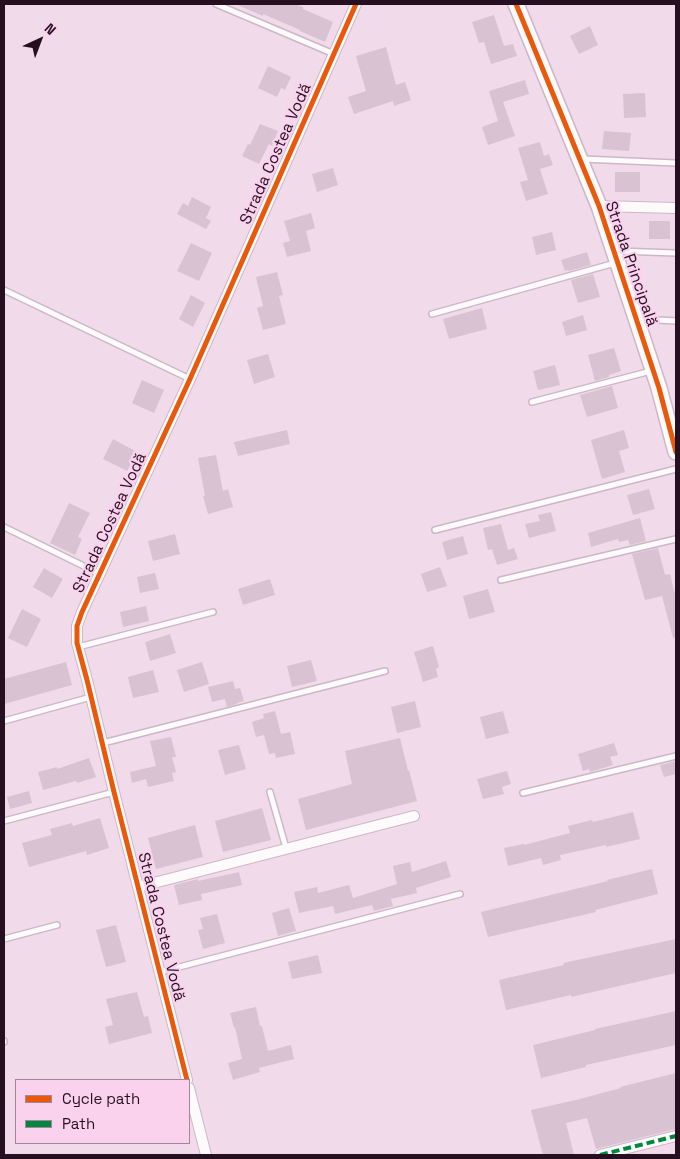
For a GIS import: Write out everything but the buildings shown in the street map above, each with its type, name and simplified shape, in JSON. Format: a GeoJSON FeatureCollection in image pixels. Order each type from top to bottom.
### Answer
{"type":"FeatureCollection","features":[{"type":"Feature","properties":{"kind":"street","name":"Strada Costea Vodă"},"geometry":{"type":"LineString","coordinates":[[187,1079],[114,792],[92,696],[78,647],[76,626],[190,379],[356,4]]}},
{"type":"Feature","properties":{"kind":"street","name":"Strada Principală"},"geometry":{"type":"LineString","coordinates":[[516,4],[599,206],[659,388],[676,452]]}},
{"type":"Feature","properties":{"kind":"street"},"geometry":{"type":"LineString","coordinates":[[599,206],[676,208]]}},
{"type":"Feature","properties":{"kind":"street"},"geometry":{"type":"LineString","coordinates":[[138,887],[414,816]]}},
{"type":"Feature","properties":{"kind":"street"},"geometry":{"type":"LineString","coordinates":[[190,1092],[206,1155]]}},
{"type":"Feature","properties":{"kind":"street"},"geometry":{"type":"LineString","coordinates":[[600,1155],[676,1136]]}},
{"type":"Feature","properties":{"kind":"lane"},"geometry":{"type":"LineString","coordinates":[[216,4],[334,54]]}},
{"type":"Feature","properties":{"kind":"lane"},"geometry":{"type":"LineString","coordinates":[[580,159],[676,163]]}},
{"type":"Feature","properties":{"kind":"lane"},"geometry":{"type":"LineString","coordinates":[[432,314],[616,257],[676,252]]}},
{"type":"Feature","properties":{"kind":"lane"},"geometry":{"type":"LineString","coordinates":[[4,290],[190,379]]}},
{"type":"Feature","properties":{"kind":"lane"},"geometry":{"type":"LineString","coordinates":[[636,319],[676,320]]}},
{"type":"Feature","properties":{"kind":"lane"},"geometry":{"type":"LineString","coordinates":[[532,402],[653,370]]}},
{"type":"Feature","properties":{"kind":"lane"},"geometry":{"type":"LineString","coordinates":[[435,530],[676,469]]}},
{"type":"Feature","properties":{"kind":"lane"},"geometry":{"type":"LineString","coordinates":[[4,527],[100,574]]}},
{"type":"Feature","properties":{"kind":"lane"},"geometry":{"type":"LineString","coordinates":[[502,580],[676,539]]}},
{"type":"Feature","properties":{"kind":"lane"},"geometry":{"type":"LineString","coordinates":[[78,647],[213,612]]}},
{"type":"Feature","properties":{"kind":"lane"},"geometry":{"type":"LineString","coordinates":[[102,743],[385,671]]}},
{"type":"Feature","properties":{"kind":"lane"},"geometry":{"type":"LineString","coordinates":[[4,721],[92,696]]}},
{"type":"Feature","properties":{"kind":"lane"},"geometry":{"type":"LineString","coordinates":[[523,793],[676,756]]}},
{"type":"Feature","properties":{"kind":"lane"},"geometry":{"type":"LineString","coordinates":[[4,821],[114,792]]}},
{"type":"Feature","properties":{"kind":"lane"},"geometry":{"type":"LineString","coordinates":[[270,792],[286,848]]}},
{"type":"Feature","properties":{"kind":"lane"},"geometry":{"type":"LineString","coordinates":[[159,972],[460,894]]}},
{"type":"Feature","properties":{"kind":"lane"},"geometry":{"type":"LineString","coordinates":[[4,939],[56,925]]}},
{"type":"Feature","properties":{"kind":"marked path"},"geometry":{"type":"LineString","coordinates":[[600,1155],[676,1136]]}},
{"type":"Feature","properties":{"kind":"cycle path"},"geometry":{"type":"LineString","coordinates":[[187,1079],[77,643],[77,626],[190,379],[356,4]]}},
{"type":"Feature","properties":{"kind":"cycle path"},"geometry":{"type":"LineString","coordinates":[[516,4],[599,206],[659,388],[676,452]]}}]}
